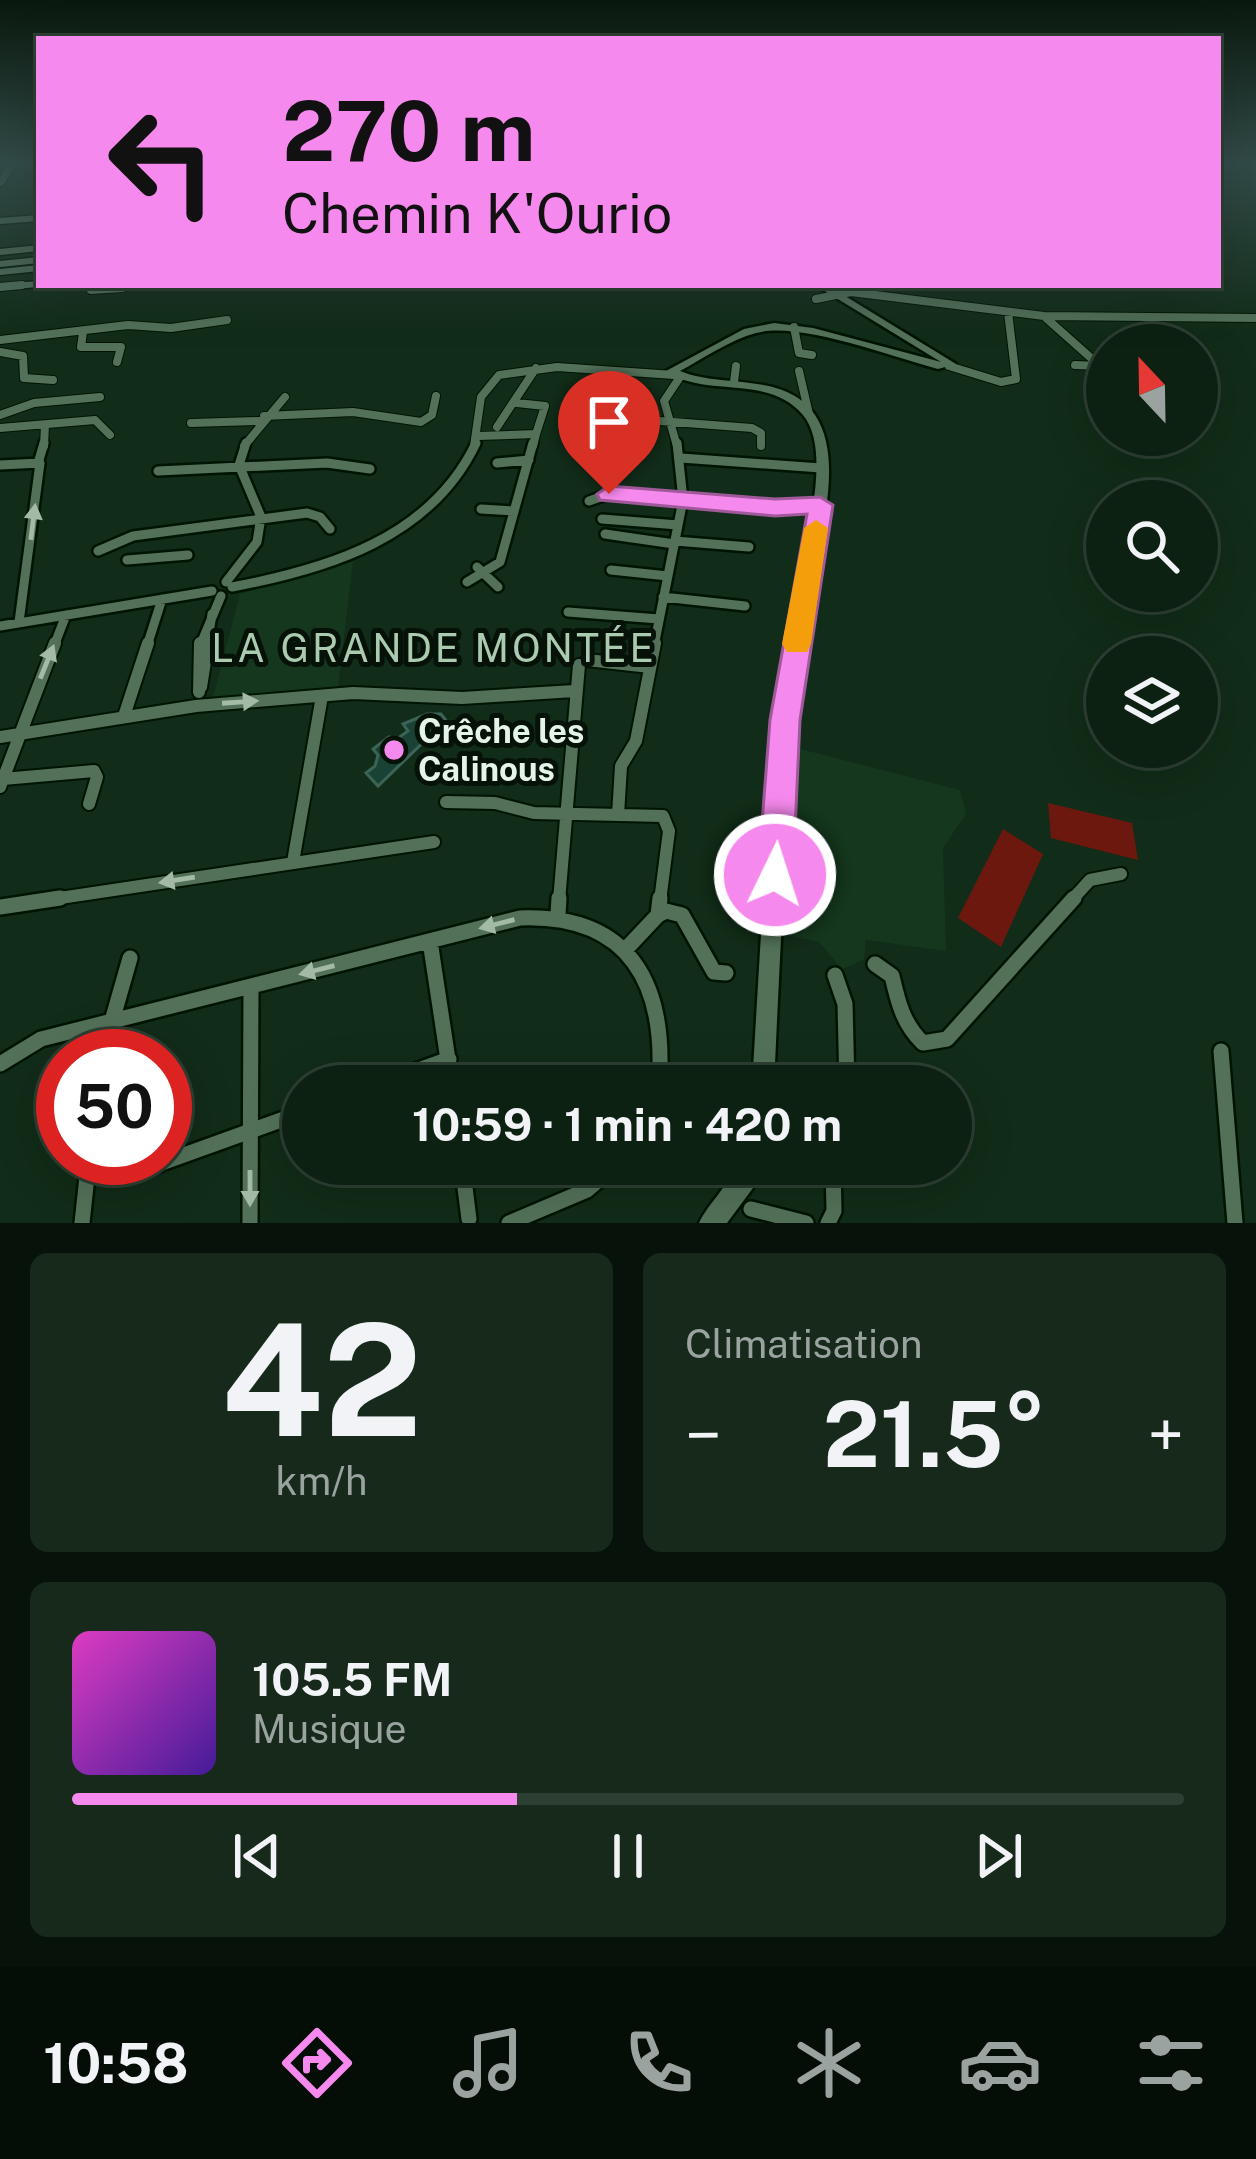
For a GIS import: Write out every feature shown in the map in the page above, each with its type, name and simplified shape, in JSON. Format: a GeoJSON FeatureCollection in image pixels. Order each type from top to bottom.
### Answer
{"type":"FeatureCollection","features":[{"type":"Feature","properties":{"kind":"main road"},"geometry":{"type":"LineString","coordinates":[[827,288],[946,358],[950,366]]}},
{"type":"Feature","properties":{"kind":"main road"},"geometry":{"type":"LineString","coordinates":[[765,1065],[785,720],[803,570],[820,505],[817,429],[809,414],[782,395],[734,382],[677,376],[677,366],[748,331],[794,327],[950,366]]}},
{"type":"Feature","properties":{"kind":"main road"},"geometry":{"type":"LineString","coordinates":[[712,1223],[737,1185]]}},
{"type":"Feature","properties":{"kind":"street"},"geometry":{"type":"LineString","coordinates":[[0,252],[36,248]]}},
{"type":"Feature","properties":{"kind":"street"},"geometry":{"type":"LineString","coordinates":[[0,268],[36,264]]}},
{"type":"Feature","properties":{"kind":"street"},"geometry":{"type":"LineString","coordinates":[[0,287],[36,284]]}},
{"type":"Feature","properties":{"kind":"street"},"geometry":{"type":"LineString","coordinates":[[92,288],[122,288]]}},
{"type":"Feature","properties":{"kind":"street"},"geometry":{"type":"LineString","coordinates":[[816,299],[839,293],[1044,316],[1256,318]]}},
{"type":"Feature","properties":{"kind":"street"},"geometry":{"type":"LineString","coordinates":[[950,366],[1001,382],[1016,379],[1008,311]]}},
{"type":"Feature","properties":{"kind":"street"},"geometry":{"type":"LineString","coordinates":[[1044,316],[1086,350]]}},
{"type":"Feature","properties":{"kind":"street"},"geometry":{"type":"LineString","coordinates":[[0,340],[136,324],[172,328],[227,320]]}},
{"type":"Feature","properties":{"kind":"street"},"geometry":{"type":"LineString","coordinates":[[794,327],[799,353],[812,355]]}},
{"type":"Feature","properties":{"kind":"street"},"geometry":{"type":"LineString","coordinates":[[82,332],[81,346],[121,347],[117,362]]}},
{"type":"Feature","properties":{"kind":"street"},"geometry":{"type":"LineString","coordinates":[[0,352],[23,356],[24,378],[53,380]]}},
{"type":"Feature","properties":{"kind":"street"},"geometry":{"type":"LineString","coordinates":[[1069,352],[1086,352]]}},
{"type":"Feature","properties":{"kind":"street"},"geometry":{"type":"LineString","coordinates":[[1076,365],[1086,365]]}},
{"type":"Feature","properties":{"kind":"street"},"geometry":{"type":"LineString","coordinates":[[734,382],[736,366]]}},
{"type":"Feature","properties":{"kind":"street"},"geometry":{"type":"LineString","coordinates":[[497,427],[536,368]]}},
{"type":"Feature","properties":{"kind":"street"},"geometry":{"type":"LineString","coordinates":[[229,584],[325,566],[380,542],[414,519],[451,483],[477,431],[476,412],[493,379],[536,368],[677,376],[664,397],[681,458],[683,500],[636,741],[619,772],[618,814]]}},
{"type":"Feature","properties":{"kind":"street"},"geometry":{"type":"LineString","coordinates":[[800,371],[809,414]]}},
{"type":"Feature","properties":{"kind":"street"},"geometry":{"type":"LineString","coordinates":[[191,423],[353,412],[421,422],[432,415],[436,396]]}},
{"type":"Feature","properties":{"kind":"street"},"geometry":{"type":"LineString","coordinates":[[0,415],[34,403],[100,397]]}},
{"type":"Feature","properties":{"kind":"street"},"geometry":{"type":"LineString","coordinates":[[0,626],[216,593],[229,584],[257,541],[261,520],[238,469],[244,442],[285,397]]}},
{"type":"Feature","properties":{"kind":"street"},"geometry":{"type":"LineString","coordinates":[[467,581],[502,556],[545,406],[517,403]]}},
{"type":"Feature","properties":{"kind":"street"},"geometry":{"type":"LineString","coordinates":[[597,434],[600,423],[613,419],[756,429],[761,446]]}},
{"type":"Feature","properties":{"kind":"street"},"geometry":{"type":"LineString","coordinates":[[0,428],[97,420],[110,435]]}},
{"type":"Feature","properties":{"kind":"street"},"geometry":{"type":"LineString","coordinates":[[20,622],[45,424]]}},
{"type":"Feature","properties":{"kind":"street"},"geometry":{"type":"LineString","coordinates":[[477,431],[497,427],[537,431]]}},
{"type":"Feature","properties":{"kind":"street"},"geometry":{"type":"LineString","coordinates":[[477,431],[537,431]]}},
{"type":"Feature","properties":{"kind":"street"},"geometry":{"type":"LineString","coordinates":[[681,458],[821,468]]}},
{"type":"Feature","properties":{"kind":"street"},"geometry":{"type":"LineString","coordinates":[[0,465],[39,460]]}},
{"type":"Feature","properties":{"kind":"street"},"geometry":{"type":"LineString","coordinates":[[497,463],[529,460]]}},
{"type":"Feature","properties":{"kind":"street"},"geometry":{"type":"LineString","coordinates":[[158,471],[327,463],[370,469]]}},
{"type":"Feature","properties":{"kind":"street"},"geometry":{"type":"LineString","coordinates":[[589,501],[609,494],[775,508],[820,505]]}},
{"type":"Feature","properties":{"kind":"street"},"geometry":{"type":"LineString","coordinates":[[481,509],[513,512]]}},
{"type":"Feature","properties":{"kind":"street"},"geometry":{"type":"LineString","coordinates":[[100,530],[102,549],[133,536],[313,514],[330,529]]}},
{"type":"Feature","properties":{"kind":"street"},"geometry":{"type":"LineString","coordinates":[[602,519],[678,526]]}},
{"type":"Feature","properties":{"kind":"street"},"geometry":{"type":"LineString","coordinates":[[164,557],[172,532]]}},
{"type":"Feature","properties":{"kind":"street"},"geometry":{"type":"LineString","coordinates":[[604,534],[749,547]]}},
{"type":"Feature","properties":{"kind":"street"},"geometry":{"type":"LineString","coordinates":[[127,560],[188,555]]}},
{"type":"Feature","properties":{"kind":"street"},"geometry":{"type":"LineString","coordinates":[[792,556],[803,570]]}},
{"type":"Feature","properties":{"kind":"street"},"geometry":{"type":"LineString","coordinates":[[482,570],[498,587]]}},
{"type":"Feature","properties":{"kind":"street"},"geometry":{"type":"LineString","coordinates":[[611,570],[668,576]]}},
{"type":"Feature","properties":{"kind":"street"},"geometry":{"type":"LineString","coordinates":[[197,699],[212,636],[216,593]]}},
{"type":"Feature","properties":{"kind":"street"},"geometry":{"type":"LineString","coordinates":[[663,598],[745,607]]}},
{"type":"Feature","properties":{"kind":"street"},"geometry":{"type":"LineString","coordinates":[[124,716],[162,599]]}},
{"type":"Feature","properties":{"kind":"street"},"geometry":{"type":"LineString","coordinates":[[568,612],[659,619]]}},
{"type":"Feature","properties":{"kind":"street"},"geometry":{"type":"LineString","coordinates":[[66,615],[2,783],[94,771],[97,777],[89,804]]}},
{"type":"Feature","properties":{"kind":"street"},"geometry":{"type":"LineString","coordinates":[[558,914],[574,691],[583,662],[650,667]]}},
{"type":"Feature","properties":{"kind":"street"},"geometry":{"type":"LineString","coordinates":[[0,737],[197,699],[387,693],[462,698],[574,691]]}},
{"type":"Feature","properties":{"kind":"street"},"geometry":{"type":"LineString","coordinates":[[292,862],[322,696]]}},
{"type":"Feature","properties":{"kind":"street"},"geometry":{"type":"LineString","coordinates":[[446,802],[495,803],[524,812],[656,814],[668,821],[658,915]]}},
{"type":"Feature","properties":{"kind":"street"},"geometry":{"type":"LineString","coordinates":[[0,907],[434,842]]}},
{"type":"Feature","properties":{"kind":"street"},"geometry":{"type":"LineString","coordinates":[[875,964],[883,965],[892,976],[904,1021],[913,1035],[923,1042],[947,1040],[1090,880],[1121,874]]}},
{"type":"Feature","properties":{"kind":"street"},"geometry":{"type":"LineString","coordinates":[[625,950],[666,911],[682,915],[713,972],[726,973]]}},
{"type":"Feature","properties":{"kind":"street"},"geometry":{"type":"LineString","coordinates":[[0,1064],[41,1039],[520,918],[558,914],[588,923],[625,950],[649,984],[658,1010],[661,1065]]}},
{"type":"Feature","properties":{"kind":"street"},"geometry":{"type":"LineString","coordinates":[[430,941],[450,1065]]}},
{"type":"Feature","properties":{"kind":"street"},"geometry":{"type":"LineString","coordinates":[[110,1029],[130,958]]}},
{"type":"Feature","properties":{"kind":"street"},"geometry":{"type":"LineString","coordinates":[[835,975],[845,1004],[846,1065]]}},
{"type":"Feature","properties":{"kind":"street"},"geometry":{"type":"LineString","coordinates":[[250,1223],[251,987]]}},
{"type":"Feature","properties":{"kind":"street"},"geometry":{"type":"LineString","coordinates":[[1221,1051],[1235,1223]]}},
{"type":"Feature","properties":{"kind":"street"},"geometry":{"type":"LineString","coordinates":[[432,1065],[449,1059]]}},
{"type":"Feature","properties":{"kind":"street"},"geometry":{"type":"LineString","coordinates":[[192,1152],[282,1119]]}},
{"type":"Feature","properties":{"kind":"street"},"geometry":{"type":"LineString","coordinates":[[82,1223],[86,1185]]}},
{"type":"Feature","properties":{"kind":"street"},"geometry":{"type":"LineString","coordinates":[[464,1185],[467,1222]]}},
{"type":"Feature","properties":{"kind":"street"},"geometry":{"type":"LineString","coordinates":[[509,1223],[592,1185]]}},
{"type":"Feature","properties":{"kind":"street"},"geometry":{"type":"LineString","coordinates":[[748,1185],[752,1216],[806,1223]]}},
{"type":"Feature","properties":{"kind":"street"},"geometry":{"type":"LineString","coordinates":[[828,1223],[834,1211],[833,1185]]}},
{"type":"Feature","properties":{"kind":"shaded area"},"geometry":{"type":"Polygon","coordinates":[[[353,561],[338,688],[213,697],[240,594],[353,561]]]}},
{"type":"Feature","properties":{"kind":"shaded area"},"geometry":{"type":"Polygon","coordinates":[[[789,746],[960,790],[966,814],[943,848],[946,951],[866,940],[864,960],[842,969],[819,942],[795,937],[780,919],[789,746]]]}},
{"type":"Feature","properties":{"kind":"shaded area"},"geometry":{"type":"Polygon","coordinates":[[[1048,803],[1132,823],[1138,860],[1051,838],[1048,803]]]}},
{"type":"Feature","properties":{"kind":"shaded area"},"geometry":{"type":"Polygon","coordinates":[[[1003,829],[1043,854],[1001,947],[958,918],[1003,829]]]}},
{"type":"Feature","properties":{"kind":"building","name":"Crêche les Calinous"},"geometry":{"type":"Polygon","coordinates":[[[441,714],[448,723],[446,731],[435,731],[378,786],[366,773],[375,766],[378,755],[373,749],[389,737],[394,741],[408,731],[403,724],[441,714]]]}},
{"type":"Feature","properties":{"kind":"slow traffic"},"geometry":{"type":"LineString","coordinates":[[797,644],[816,528]]}},
{"type":"Feature","properties":{"kind":"place","name":"Crêche les Calinous"},"geometry":{"type":"Point","coordinates":[394,750]}},
{"type":"Feature","properties":{"kind":"district","name":"LA GRANDE MONTÉE"},"geometry":{"type":"Point","coordinates":[434,648]}},
{"type":"Feature","properties":{"kind":"route"},"geometry":{"type":"LineString","coordinates":[[609,494],[775,508],[820,505],[785,720],[775,875]]}}]}
